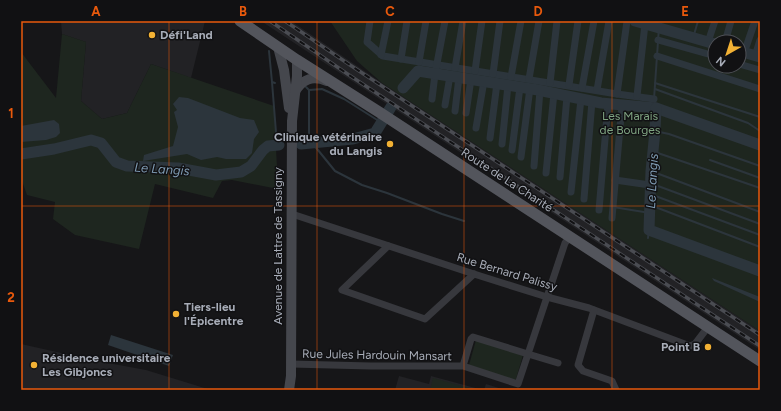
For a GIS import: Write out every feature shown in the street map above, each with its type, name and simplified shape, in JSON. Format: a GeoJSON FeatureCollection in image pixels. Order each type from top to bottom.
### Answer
{"type":"FeatureCollection","features":[{"type":"Feature","properties":{"kind":"main road","name":"Route de La Charité"},"geometry":{"type":"LineString","coordinates":[[240,21],[330,82],[392,120],[760,361]]}},
{"type":"Feature","properties":{"kind":"main road","name":"Avenue de Lattre de Tassigny"},"geometry":{"type":"LineString","coordinates":[[278,47],[284,70],[292,121]]}},
{"type":"Feature","properties":{"kind":"main road","name":"Avenue de Lattre de Tassigny"},"geometry":{"type":"LineString","coordinates":[[289,390],[291,380],[292,121],[297,76],[297,60]]}},
{"type":"Feature","properties":{"kind":"main road"},"geometry":{"type":"LineString","coordinates":[[284,70],[297,60]]}},
{"type":"Feature","properties":{"kind":"main road"},"geometry":{"type":"LineString","coordinates":[[294,93],[299,85],[308,80],[317,78],[330,82]]}},
{"type":"Feature","properties":{"kind":"main road","name":"Avenue de Lattre de Tassigny"},"geometry":{"type":"LineString","coordinates":[[285,390],[290,367]]}},
{"type":"Feature","properties":{"kind":"street","name":"Rue Bernard Palissy"},"geometry":{"type":"LineString","coordinates":[[292,214],[474,274],[594,310],[690,346],[695,344],[708,327]]}},
{"type":"Feature","properties":{"kind":"street"},"geometry":{"type":"LineString","coordinates":[[520,387],[528,354],[565,243],[570,237]]}},
{"type":"Feature","properties":{"kind":"street"},"geometry":{"type":"LineString","coordinates":[[388,246],[340,287],[425,319],[474,274]]}},
{"type":"Feature","properties":{"kind":"street"},"geometry":{"type":"LineString","coordinates":[[594,310],[578,365],[582,371],[612,380],[616,390]]}},
{"type":"Feature","properties":{"kind":"street"},"geometry":{"type":"LineString","coordinates":[[463,366],[471,339],[473,337],[558,363]]}},
{"type":"Feature","properties":{"kind":"street","name":"Rue Jules Hardouin Mansart"},"geometry":{"type":"LineString","coordinates":[[290,367],[463,366],[520,387]]}},
{"type":"Feature","properties":{"kind":"shaded area"},"geometry":{"type":"Polygon","coordinates":[[[61,21],[205,21],[191,78],[151,64],[127,113],[102,119],[81,101],[86,42],[62,34],[61,21]]]}},
{"type":"Feature","properties":{"kind":"shaded area"},"geometry":{"type":"Polygon","coordinates":[[[261,21],[291,21],[382,83],[760,331],[760,350],[261,21]]]}},
{"type":"Feature","properties":{"kind":"shaded area"},"geometry":{"type":"Polygon","coordinates":[[[179,97],[188,98],[240,118],[254,120],[259,132],[254,139],[252,153],[246,159],[226,159],[217,157],[201,160],[187,154],[143,161],[144,155],[173,146],[178,127],[174,112],[177,110],[173,104],[179,97]]]}},
{"type":"Feature","properties":{"kind":"shaded area"},"geometry":{"type":"Polygon","coordinates":[[[54,120],[59,124],[60,133],[56,137],[46,140],[21,142],[21,126],[54,120]]]}},
{"type":"Feature","properties":{"kind":"shaded area"},"geometry":{"type":"Polygon","coordinates":[[[712,278],[760,297],[760,302],[714,281],[712,278]]]}},
{"type":"Feature","properties":{"kind":"shaded area"},"geometry":{"type":"Polygon","coordinates":[[[111,335],[173,355],[169,366],[108,345],[111,335]]]}},
{"type":"Feature","properties":{"kind":"shaded area"},"geometry":{"type":"Polygon","coordinates":[[[21,344],[146,370],[211,390],[21,390],[21,344]]]}},
{"type":"Feature","properties":{"kind":"shaded area"},"geometry":{"type":"Polygon","coordinates":[[[399,376],[429,384],[431,376],[479,390],[395,390],[399,376]]]}},
{"type":"Feature","properties":{"kind":"shaded area"},"geometry":{"type":"Polygon","coordinates":[[[486,384],[505,390],[484,390],[486,384]]]}},
{"type":"Feature","properties":{"kind":"green space","name":"Les Marais de Bourges"},"geometry":{"type":"Polygon","coordinates":[[[330,21],[760,21],[760,331],[382,83],[357,61],[330,21]]]}},
{"type":"Feature","properties":{"kind":"green space"},"geometry":{"type":"Polygon","coordinates":[[[62,34],[86,42],[81,101],[102,119],[127,113],[151,64],[274,106],[278,189],[232,180],[222,181],[213,198],[155,184],[139,249],[75,235],[53,219],[55,202],[27,195],[21,178],[21,52],[56,98],[62,34]]]}},
{"type":"Feature","properties":{"kind":"green space"},"geometry":{"type":"Polygon","coordinates":[[[476,340],[523,355],[516,379],[514,380],[469,365],[476,340]]]}},
{"type":"Feature","properties":{"kind":"green space"},"geometry":{"type":"Polygon","coordinates":[[[433,378],[469,388],[468,390],[430,390],[433,378]]]}},
{"type":"Feature","properties":{"kind":"waterway"},"geometry":{"type":"LineString","coordinates":[[370,21],[367,42],[383,56],[654,99]]}},
{"type":"Feature","properties":{"kind":"waterway"},"geometry":{"type":"LineString","coordinates":[[381,55],[388,21]]}},
{"type":"Feature","properties":{"kind":"waterway"},"geometry":{"type":"LineString","coordinates":[[401,59],[407,21]]}},
{"type":"Feature","properties":{"kind":"waterway"},"geometry":{"type":"LineString","coordinates":[[419,62],[426,21]]}},
{"type":"Feature","properties":{"kind":"waterway"},"geometry":{"type":"LineString","coordinates":[[432,99],[445,21]]}},
{"type":"Feature","properties":{"kind":"waterway"},"geometry":{"type":"LineString","coordinates":[[455,68],[463,21]]}},
{"type":"Feature","properties":{"kind":"waterway"},"geometry":{"type":"LineString","coordinates":[[475,71],[482,21]]}},
{"type":"Feature","properties":{"kind":"waterway"},"geometry":{"type":"LineString","coordinates":[[493,74],[500,21]]}},
{"type":"Feature","properties":{"kind":"waterway"},"geometry":{"type":"LineString","coordinates":[[511,77],[521,21]]}},
{"type":"Feature","properties":{"kind":"waterway"},"geometry":{"type":"LineString","coordinates":[[529,79],[539,21]]}},
{"type":"Feature","properties":{"kind":"waterway"},"geometry":{"type":"LineString","coordinates":[[550,83],[557,21]]}},
{"type":"Feature","properties":{"kind":"waterway"},"geometry":{"type":"LineString","coordinates":[[569,85],[578,21]]}},
{"type":"Feature","properties":{"kind":"waterway"},"geometry":{"type":"LineString","coordinates":[[582,88],[594,21]]}},
{"type":"Feature","properties":{"kind":"waterway"},"geometry":{"type":"LineString","coordinates":[[597,90],[609,21]]}},
{"type":"Feature","properties":{"kind":"waterway"},"geometry":{"type":"LineString","coordinates":[[617,94],[627,21]]}},
{"type":"Feature","properties":{"kind":"waterway"},"geometry":{"type":"LineString","coordinates":[[635,21],[707,42]]}},
{"type":"Feature","properties":{"kind":"waterway"},"geometry":{"type":"LineString","coordinates":[[693,38],[698,21]]}},
{"type":"Feature","properties":{"kind":"waterway"},"geometry":{"type":"LineString","coordinates":[[711,34],[715,21]]}},
{"type":"Feature","properties":{"kind":"waterway"},"geometry":{"type":"LineString","coordinates":[[727,34],[731,21]]}},
{"type":"Feature","properties":{"kind":"waterway"},"geometry":{"type":"LineString","coordinates":[[747,44],[755,21]]}},
{"type":"Feature","properties":{"kind":"waterway"},"geometry":{"type":"LineString","coordinates":[[637,96],[645,24]]}},
{"type":"Feature","properties":{"kind":"waterway"},"geometry":{"type":"LineString","coordinates":[[656,108],[654,99],[659,27]]}},
{"type":"Feature","properties":{"kind":"waterway"},"geometry":{"type":"LineString","coordinates":[[658,40],[707,54]]}},
{"type":"Feature","properties":{"kind":"waterway"},"geometry":{"type":"LineString","coordinates":[[755,56],[760,40]]}},
{"type":"Feature","properties":{"kind":"waterway"},"geometry":{"type":"LineString","coordinates":[[269,51],[272,82]]}},
{"type":"Feature","properties":{"kind":"waterway"},"geometry":{"type":"LineString","coordinates":[[747,53],[760,57]]}},
{"type":"Feature","properties":{"kind":"waterway"},"geometry":{"type":"LineString","coordinates":[[657,56],[760,89]]}},
{"type":"Feature","properties":{"kind":"waterway"},"geometry":{"type":"LineString","coordinates":[[747,66],[760,70]]}},
{"type":"Feature","properties":{"kind":"waterway","name":"Le Langis"},"geometry":{"type":"LineString","coordinates":[[403,88],[418,71],[538,90],[601,103],[656,108],[760,145]]}},
{"type":"Feature","properties":{"kind":"waterway"},"geometry":{"type":"LineString","coordinates":[[445,105],[450,76]]}},
{"type":"Feature","properties":{"kind":"waterway"},"geometry":{"type":"LineString","coordinates":[[455,111],[459,77]]}},
{"type":"Feature","properties":{"kind":"waterway"},"geometry":{"type":"LineString","coordinates":[[466,113],[471,79]]}},
{"type":"Feature","properties":{"kind":"waterway"},"geometry":{"type":"LineString","coordinates":[[476,128],[484,81]]}},
{"type":"Feature","properties":{"kind":"waterway"},"geometry":{"type":"LineString","coordinates":[[275,83],[272,82],[277,145]]}},
{"type":"Feature","properties":{"kind":"waterway"},"geometry":{"type":"LineString","coordinates":[[490,138],[497,83]]}},
{"type":"Feature","properties":{"kind":"waterway"},"geometry":{"type":"LineString","coordinates":[[655,83],[760,117]]}},
{"type":"Feature","properties":{"kind":"waterway"},"geometry":{"type":"LineString","coordinates":[[502,144],[508,85]]}},
{"type":"Feature","properties":{"kind":"waterway"},"geometry":{"type":"LineString","coordinates":[[306,87],[309,90],[322,89],[344,99],[382,123]]}},
{"type":"Feature","properties":{"kind":"waterway"},"geometry":{"type":"LineString","coordinates":[[512,150],[520,87]]}},
{"type":"Feature","properties":{"kind":"waterway"},"geometry":{"type":"LineString","coordinates":[[521,157],[530,88]]}},
{"type":"Feature","properties":{"kind":"waterway"},"geometry":{"type":"LineString","coordinates":[[655,89],[748,123],[760,131]]}},
{"type":"Feature","properties":{"kind":"waterway"},"geometry":{"type":"LineString","coordinates":[[309,90],[309,139],[335,171],[362,185],[464,221]]}},
{"type":"Feature","properties":{"kind":"waterway"},"geometry":{"type":"LineString","coordinates":[[534,166],[540,90]]}},
{"type":"Feature","properties":{"kind":"waterway"},"geometry":{"type":"LineString","coordinates":[[546,173],[554,93]]}},
{"type":"Feature","properties":{"kind":"waterway"},"geometry":{"type":"LineString","coordinates":[[560,177],[567,96]]}},
{"type":"Feature","properties":{"kind":"waterway"},"geometry":{"type":"LineString","coordinates":[[571,192],[581,99]]}},
{"type":"Feature","properties":{"kind":"waterway"},"geometry":{"type":"LineString","coordinates":[[584,199],[592,101]]}},
{"type":"Feature","properties":{"kind":"waterway"},"geometry":{"type":"LineString","coordinates":[[599,210],[608,104]]}},
{"type":"Feature","properties":{"kind":"waterway"},"geometry":{"type":"LineString","coordinates":[[612,218],[622,105]]}},
{"type":"Feature","properties":{"kind":"waterway","name":"Le Langis"},"geometry":{"type":"LineString","coordinates":[[301,144],[353,139],[375,133],[391,107]]}},
{"type":"Feature","properties":{"kind":"waterway","name":"Le Langis"},"geometry":{"type":"LineString","coordinates":[[656,108],[651,171],[649,230],[760,271]]}},
{"type":"Feature","properties":{"kind":"waterway"},"geometry":{"type":"LineString","coordinates":[[655,131],[669,134],[760,166]]}},
{"type":"Feature","properties":{"kind":"waterway","name":"Le Langis"},"geometry":{"type":"LineString","coordinates":[[21,154],[54,149],[91,140],[101,143],[116,162],[127,166],[178,168],[216,175],[241,172],[251,166],[263,150],[268,146],[279,145]]}},
{"type":"Feature","properties":{"kind":"waterway"},"geometry":{"type":"LineString","coordinates":[[652,151],[760,188]]}},
{"type":"Feature","properties":{"kind":"waterway"},"geometry":{"type":"LineString","coordinates":[[710,160],[760,178]]}},
{"type":"Feature","properties":{"kind":"waterway"},"geometry":{"type":"LineString","coordinates":[[651,171],[760,212]]}},
{"type":"Feature","properties":{"kind":"waterway"},"geometry":{"type":"LineString","coordinates":[[615,180],[650,185]]}},
{"type":"Feature","properties":{"kind":"waterway"},"geometry":{"type":"LineString","coordinates":[[650,183],[760,224]]}},
{"type":"Feature","properties":{"kind":"waterway"},"geometry":{"type":"LineString","coordinates":[[650,194],[760,235]]}},
{"type":"Feature","properties":{"kind":"waterway"},"geometry":{"type":"LineString","coordinates":[[650,205],[760,247]]}},
{"type":"Feature","properties":{"kind":"waterway"},"geometry":{"type":"LineString","coordinates":[[613,207],[650,213]]}},
{"type":"Feature","properties":{"kind":"waterway","name":"Le Langis"},"geometry":{"type":"LineString","coordinates":[[648,238],[649,230]]}},
{"type":"Feature","properties":{"kind":"railway"},"geometry":{"type":"LineString","coordinates":[[270,21],[349,75],[760,346]]}},
{"type":"Feature","properties":{"kind":"railway"},"geometry":{"type":"LineString","coordinates":[[285,21],[760,335]]}},
{"type":"Feature","properties":{"kind":"place","name":"Défi'Land"},"geometry":{"type":"Point","coordinates":[152,35]}},
{"type":"Feature","properties":{"kind":"place","name":"Clinique vétérinaire du Langis"},"geometry":{"type":"Point","coordinates":[390,144]}},
{"type":"Feature","properties":{"kind":"place","name":"Tiers-lieu l'Épicentre"},"geometry":{"type":"Point","coordinates":[176,314]}},
{"type":"Feature","properties":{"kind":"place","name":"Point B"},"geometry":{"type":"Point","coordinates":[708,347]}},
{"type":"Feature","properties":{"kind":"place","name":"Résidence universitaire Les Gibjoncs"},"geometry":{"type":"Point","coordinates":[34,365]}}]}
